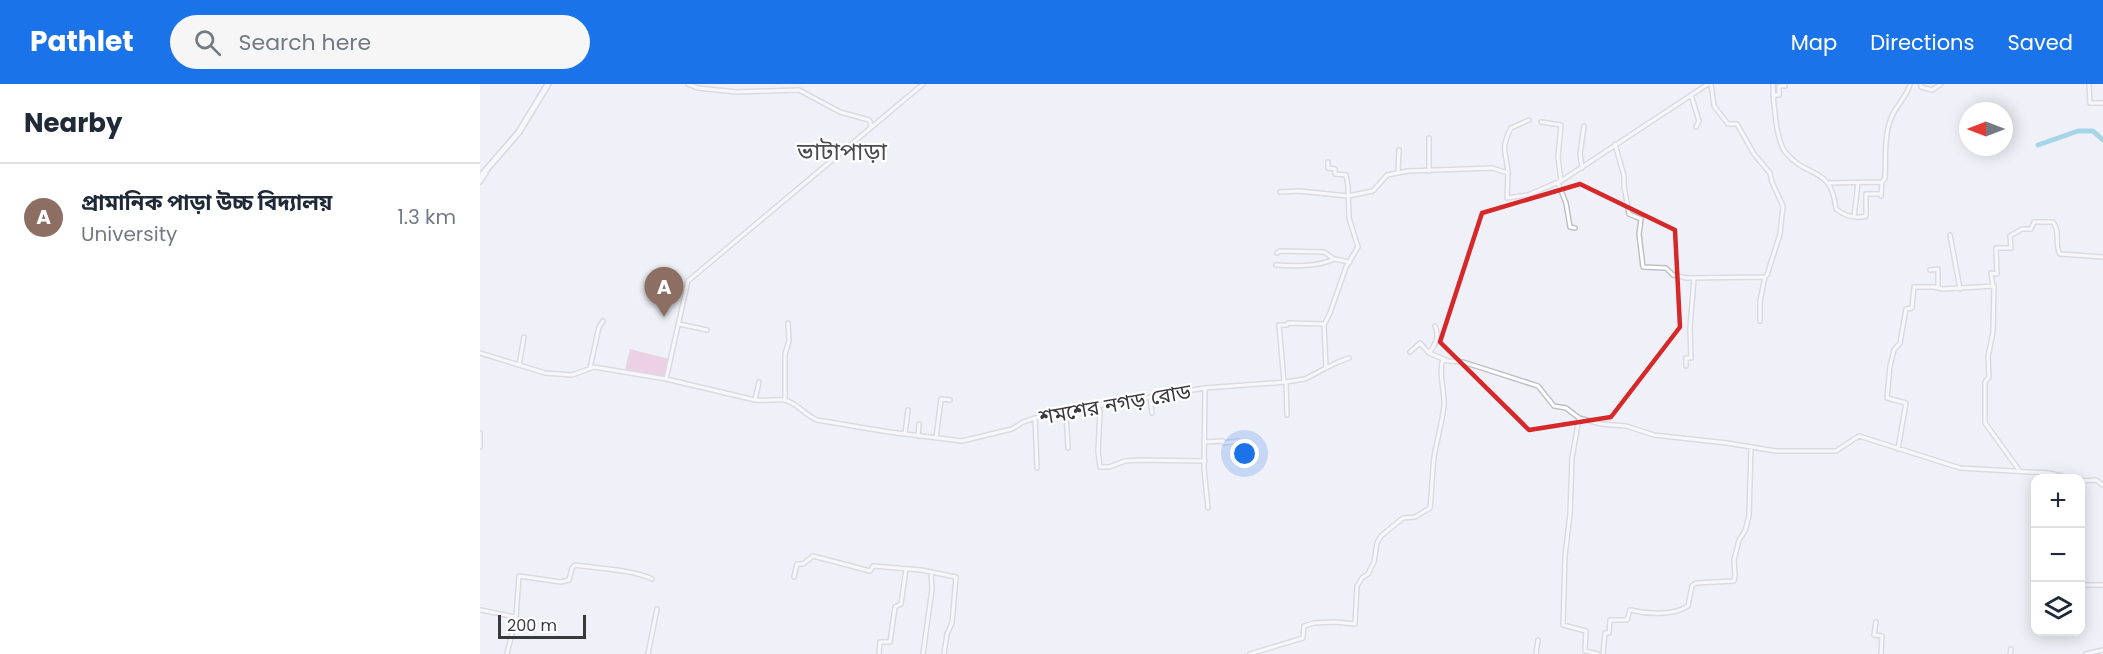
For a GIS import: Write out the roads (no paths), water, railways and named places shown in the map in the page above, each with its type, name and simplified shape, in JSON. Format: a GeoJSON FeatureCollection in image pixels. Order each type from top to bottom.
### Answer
{"type":"FeatureCollection","features":[{"type":"Feature","properties":{"kind":"main road"},"geometry":{"type":"LineString","coordinates":[[480,177],[519,132],[548,84]]}},
{"type":"Feature","properties":{"kind":"street"},"geometry":{"type":"LineString","coordinates":[[688,84],[698,88],[736,92],[799,90],[840,112],[869,120],[871,124],[869,130]]}},
{"type":"Feature","properties":{"kind":"street"},"geometry":{"type":"LineString","coordinates":[[666,379],[688,282],[923,84]]}},
{"type":"Feature","properties":{"kind":"street"},"geometry":{"type":"LineString","coordinates":[[1529,120],[1511,128],[1504,143],[1503,153],[1508,173],[1507,198],[1528,195],[1559,182],[1709,84],[1714,106],[1728,124],[1737,124],[1754,154],[1770,173],[1783,206],[1780,234],[1765,277],[1760,301],[1760,321]]}},
{"type":"Feature","properties":{"kind":"street"},"geometry":{"type":"LineString","coordinates":[[1773,84],[1775,116],[1786,153],[1804,168],[1816,172],[1830,183],[1836,209],[1847,216],[1854,217],[1866,216],[1866,194],[1881,195],[1889,122],[1910,84]]}},
{"type":"Feature","properties":{"kind":"street"},"geometry":{"type":"LineString","coordinates":[[1773,95],[1779,95],[1779,86],[1785,86],[1785,84]]}},
{"type":"Feature","properties":{"kind":"street"},"geometry":{"type":"LineString","coordinates":[[1921,84],[1921,87],[1932,90],[1941,84]]}},
{"type":"Feature","properties":{"kind":"street"},"geometry":{"type":"LineString","coordinates":[[2089,84],[2090,103],[2103,103]]}},
{"type":"Feature","properties":{"kind":"street"},"geometry":{"type":"LineString","coordinates":[[1692,95],[1699,121],[1696,127]]}},
{"type":"Feature","properties":{"kind":"street"},"geometry":{"type":"LineString","coordinates":[[1541,122],[1561,125],[1558,157],[1559,182],[1566,203],[1569,227],[1575,228]]}},
{"type":"Feature","properties":{"kind":"street"},"geometry":{"type":"LineString","coordinates":[[1582,168],[1580,154],[1584,126]]}},
{"type":"Feature","properties":{"kind":"street"},"geometry":{"type":"LineString","coordinates":[[1429,138],[1429,171]]}},
{"type":"Feature","properties":{"kind":"street"},"geometry":{"type":"LineString","coordinates":[[1616,144],[1624,176],[1629,214],[1641,219],[1639,234],[1642,267],[1666,268],[1673,274],[1694,278],[1765,277]]}},
{"type":"Feature","properties":{"kind":"street"},"geometry":{"type":"LineString","coordinates":[[1398,150],[1398,172]]}},
{"type":"Feature","properties":{"kind":"street"},"geometry":{"type":"LineString","coordinates":[[1325,369],[1325,324],[1358,247],[1349,218],[1346,175],[1335,174],[1335,170],[1329,168],[1328,162]]}},
{"type":"Feature","properties":{"kind":"street"},"geometry":{"type":"LineString","coordinates":[[1280,192],[1299,191],[1348,196],[1373,191],[1387,175],[1398,172],[1492,168],[1508,173]]}},
{"type":"Feature","properties":{"kind":"street"},"geometry":{"type":"LineString","coordinates":[[480,182],[488,169]]}},
{"type":"Feature","properties":{"kind":"street"},"geometry":{"type":"LineString","coordinates":[[1854,217],[1858,182]]}},
{"type":"Feature","properties":{"kind":"street"},"geometry":{"type":"LineString","coordinates":[[1830,183],[1882,182]]}},
{"type":"Feature","properties":{"kind":"street"},"geometry":{"type":"LineString","coordinates":[[2019,470],[1985,423],[1985,382],[1989,377],[1988,357],[1993,332],[1991,273],[1997,274],[1996,248],[2011,248],[2010,236],[2022,229],[2031,229],[2034,222],[2053,222],[2058,232],[2060,254],[2103,257]]}},
{"type":"Feature","properties":{"kind":"street"},"geometry":{"type":"LineString","coordinates":[[1950,235],[1960,288]]}},
{"type":"Feature","properties":{"kind":"street"},"geometry":{"type":"LineString","coordinates":[[1277,253],[1280,251],[1324,252],[1334,259]]}},
{"type":"Feature","properties":{"kind":"street"},"geometry":{"type":"LineString","coordinates":[[1276,266],[1311,264],[1334,259],[1350,262]]}},
{"type":"Feature","properties":{"kind":"street"},"geometry":{"type":"LineString","coordinates":[[1930,270],[1938,269],[1938,288]]}},
{"type":"Feature","properties":{"kind":"street"},"geometry":{"type":"LineString","coordinates":[[1686,366],[1686,358],[1691,358],[1690,328],[1694,278]]}},
{"type":"Feature","properties":{"kind":"street"},"geometry":{"type":"LineString","coordinates":[[1898,449],[1906,403],[1887,398],[1894,350],[1900,343],[1906,309],[1912,309],[1914,287],[1993,286]]}},
{"type":"Feature","properties":{"kind":"street"},"geometry":{"type":"LineString","coordinates":[[590,368],[599,327],[603,321]]}},
{"type":"Feature","properties":{"kind":"street"},"geometry":{"type":"LineString","coordinates":[[678,323],[708,330]]}},
{"type":"Feature","properties":{"kind":"street"},"geometry":{"type":"LineString","coordinates":[[480,353],[558,375],[572,375],[594,367],[666,379],[770,402],[785,400],[788,323]]}},
{"type":"Feature","properties":{"kind":"street"},"geometry":{"type":"LineString","coordinates":[[1287,415],[1279,325],[1288,323],[1325,324]]}},
{"type":"Feature","properties":{"kind":"street"},"geometry":{"type":"LineString","coordinates":[[1429,353],[1435,344],[1437,330],[1435,326]]}},
{"type":"Feature","properties":{"kind":"street"},"geometry":{"type":"LineString","coordinates":[[519,365],[524,337]]}},
{"type":"Feature","properties":{"kind":"street"},"geometry":{"type":"LineString","coordinates":[[1410,352],[1420,343],[1429,353],[1443,359],[1538,386],[1554,406],[1566,408],[1579,418],[1601,424],[1626,426],[1654,435],[1776,452],[1836,451],[1859,436],[1960,468],[2019,470],[2041,474]]}},
{"type":"Feature","properties":{"kind":"street","name":"শমশের নগড় রোড"},"geometry":{"type":"LineString","coordinates":[[785,400],[800,407],[806,416],[817,420],[962,441],[1012,429],[1023,422],[1066,411],[1205,388],[1305,379],[1349,358]]}},
{"type":"Feature","properties":{"kind":"street"},"geometry":{"type":"LineString","coordinates":[[1250,654],[1303,638],[1304,626],[1314,623],[1355,624],[1357,586],[1368,574],[1374,562],[1377,543],[1381,536],[1403,518],[1415,517],[1430,508],[1436,445],[1444,406],[1441,372],[1443,359]]}},
{"type":"Feature","properties":{"kind":"street"},"geometry":{"type":"LineString","coordinates":[[755,400],[759,382]]}},
{"type":"Feature","properties":{"kind":"street"},"geometry":{"type":"LineString","coordinates":[[1205,388],[1204,442],[1208,508]]}},
{"type":"Feature","properties":{"kind":"street"},"geometry":{"type":"LineString","coordinates":[[1150,397],[1152,413]]}},
{"type":"Feature","properties":{"kind":"street"},"geometry":{"type":"LineString","coordinates":[[936,438],[941,399],[950,400]]}},
{"type":"Feature","properties":{"kind":"street"},"geometry":{"type":"LineString","coordinates":[[1098,406],[1100,412],[1098,451],[1100,467],[1138,460],[1205,461]]}},
{"type":"Feature","properties":{"kind":"street"},"geometry":{"type":"LineString","coordinates":[[905,434],[908,410]]}},
{"type":"Feature","properties":{"kind":"street"},"geometry":{"type":"LineString","coordinates":[[1066,411],[1068,448]]}},
{"type":"Feature","properties":{"kind":"street"},"geometry":{"type":"LineString","coordinates":[[1035,418],[1037,468]]}},
{"type":"Feature","properties":{"kind":"street"},"geometry":{"type":"LineString","coordinates":[[1579,418],[1572,458],[1563,625],[1586,631],[1584,652],[1600,654],[1605,633],[1609,633],[1610,620],[1627,620],[1630,610],[1639,613],[1673,612],[1684,609],[1688,606],[1692,586],[1696,583],[1734,581],[1734,560],[1749,516],[1751,447]]}},
{"type":"Feature","properties":{"kind":"street"},"geometry":{"type":"LineString","coordinates":[[918,436],[919,424]]}},
{"type":"Feature","properties":{"kind":"street"},"geometry":{"type":"LineString","coordinates":[[480,433],[480,447]]}},
{"type":"Feature","properties":{"kind":"street"},"geometry":{"type":"LineString","coordinates":[[1204,442],[1238,441]]}},
{"type":"Feature","properties":{"kind":"street"},"geometry":{"type":"LineString","coordinates":[[2085,481],[2096,480],[2103,485]]}},
{"type":"Feature","properties":{"kind":"street"},"geometry":{"type":"LineString","coordinates":[[794,578],[797,564],[803,564],[813,556],[870,571],[873,566],[956,577],[952,623],[947,634],[944,654]]}},
{"type":"Feature","properties":{"kind":"street"},"geometry":{"type":"LineString","coordinates":[[507,654],[516,617],[519,576],[561,582],[569,580],[572,567],[575,565],[641,573],[652,579]]}},
{"type":"Feature","properties":{"kind":"street"},"geometry":{"type":"LineString","coordinates":[[879,654],[880,642],[890,642],[895,607],[901,604],[906,569]]}},
{"type":"Feature","properties":{"kind":"street"},"geometry":{"type":"LineString","coordinates":[[924,654],[932,589],[931,572]]}},
{"type":"Feature","properties":{"kind":"street"},"geometry":{"type":"LineString","coordinates":[[2085,585],[2103,585]]}},
{"type":"Feature","properties":{"kind":"street"},"geometry":{"type":"LineString","coordinates":[[648,654],[657,609]]}},
{"type":"Feature","properties":{"kind":"street"},"geometry":{"type":"LineString","coordinates":[[480,610],[516,617]]}},
{"type":"Feature","properties":{"kind":"street"},"geometry":{"type":"LineString","coordinates":[[1876,622],[1874,635],[1882,636],[1881,654]]}},
{"type":"Feature","properties":{"kind":"street"},"geometry":{"type":"LineString","coordinates":[[1536,654],[1538,640]]}},
{"type":"Feature","properties":{"kind":"street"},"geometry":{"type":"LineString","coordinates":[[2086,654],[2103,651]]}},
{"type":"Feature","properties":{"kind":"waterway"},"geometry":{"type":"LineString","coordinates":[[2038,145],[2078,131],[2093,131],[2103,140]]}},
{"type":"Feature","properties":{"kind":"place","name":"প্রামানিক পাড়া উচ্চ বিদ্যালয়"},"geometry":{"type":"Point","coordinates":[664,317]}},
{"type":"Feature","properties":{"kind":"district","name":"ভাটাপাড়া"},"geometry":{"type":"Point","coordinates":[842,151]}}]}
